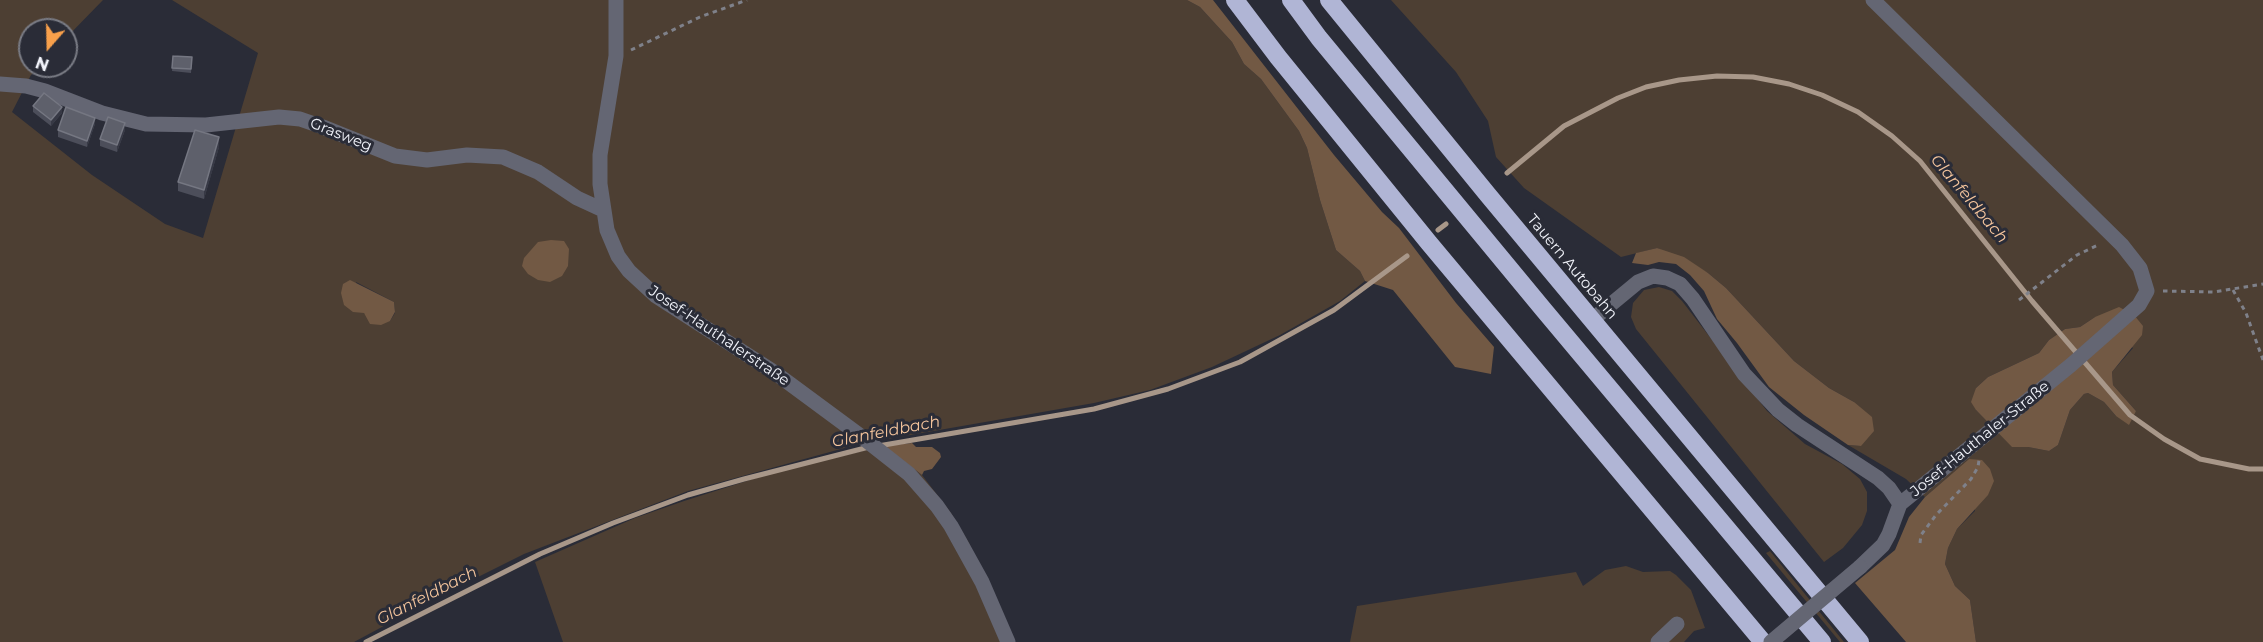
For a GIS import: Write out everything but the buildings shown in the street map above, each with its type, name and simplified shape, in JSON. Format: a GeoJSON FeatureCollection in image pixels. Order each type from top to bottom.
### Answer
{"type":"FeatureCollection","features":[{"type":"Feature","properties":{"kind":"highway"},"geometry":{"type":"LineString","coordinates":[[1235,0],[1278,57],[1429,243],[1763,642]]}},
{"type":"Feature","properties":{"kind":"highway"},"geometry":{"type":"LineString","coordinates":[[1291,0],[1371,101],[1822,642]]}},
{"type":"Feature","properties":{"kind":"highway","name":"Tauern Autobahn"},"geometry":{"type":"LineString","coordinates":[[1329,0],[1860,642]]}},
{"type":"Feature","properties":{"kind":"street","name":"Josef-Hauthalerstraße"},"geometry":{"type":"LineString","coordinates":[[616,0],[616,56],[600,155],[603,210],[612,244],[640,282],[678,311],[774,372],[891,458],[923,488],[951,526],[982,582],[1008,642]]}},
{"type":"Feature","properties":{"kind":"street"},"geometry":{"type":"LineString","coordinates":[[1873,0],[2122,245],[2140,268],[2147,291]]}},
{"type":"Feature","properties":{"kind":"street","name":"Grasweg"},"geometry":{"type":"LineString","coordinates":[[0,84],[26,86],[45,91],[111,116],[146,124],[206,125],[279,117],[300,119],[394,156],[427,160],[467,155],[502,158],[538,172],[577,198],[603,210]]}},
{"type":"Feature","properties":{"kind":"street"},"geometry":{"type":"LineString","coordinates":[[1592,320],[1638,282],[1653,276],[1680,284],[1693,299],[1744,374],[1778,410],[1878,478],[1889,488],[1900,504]]}},
{"type":"Feature","properties":{"kind":"street","name":"Josef-Hauthaler-Straße"},"geometry":{"type":"LineString","coordinates":[[1770,642],[1860,567],[1882,545],[1889,534],[1900,504],[2091,348],[2139,305],[2147,291]]}},
{"type":"Feature","properties":{"kind":"street"},"geometry":{"type":"LineString","coordinates":[[1658,642],[1677,624]]}},
{"type":"Feature","properties":{"kind":"path"},"geometry":{"type":"LineString","coordinates":[[616,56],[700,17],[747,0]]}},
{"type":"Feature","properties":{"kind":"path"},"geometry":{"type":"LineString","coordinates":[[2019,300],[2077,255],[2097,245],[2122,245]]}},
{"type":"Feature","properties":{"kind":"path"},"geometry":{"type":"LineString","coordinates":[[2147,291],[2214,292],[2263,284]]}},
{"type":"Feature","properties":{"kind":"path"},"geometry":{"type":"LineString","coordinates":[[2233,290],[2246,313],[2263,360]]}},
{"type":"Feature","properties":{"kind":"path"},"geometry":{"type":"LineString","coordinates":[[1920,543],[1922,535],[1945,504],[1971,479],[1978,467],[1977,443]]}},
{"type":"Feature","properties":{"kind":"shaded area"},"geometry":{"type":"Polygon","coordinates":[[[0,0],[103,0],[78,26],[78,18],[18,18],[18,78],[29,78],[12,112],[92,175],[165,224],[203,238],[258,53],[172,0],[1187,0],[1200,7],[1232,42],[1244,64],[1261,79],[1299,131],[1307,148],[1336,250],[1360,271],[1365,281],[1340,301],[1280,335],[1212,367],[1150,390],[1094,403],[859,444],[688,491],[524,554],[354,642],[0,642],[0,0]],[[356,282],[364,313],[369,318],[390,321],[395,313],[394,302],[356,282]]]}},
{"type":"Feature","properties":{"kind":"shaded area"},"geometry":{"type":"Polygon","coordinates":[[[1187,0],[1213,0],[1334,155],[1382,212],[1399,228],[1456,303],[1494,347],[1491,374],[1455,367],[1393,290],[1365,281],[1360,271],[1336,250],[1307,148],[1299,131],[1261,79],[1244,64],[1232,42],[1200,7],[1187,0]]]}},
{"type":"Feature","properties":{"kind":"shaded area"},"geometry":{"type":"Polygon","coordinates":[[[1391,0],[2263,0],[2263,642],[1976,642],[1970,600],[1955,586],[1945,564],[1948,548],[1957,529],[1975,511],[1969,459],[1925,497],[1906,479],[1848,445],[1861,446],[1854,402],[1829,388],[1794,361],[1726,288],[1708,273],[1657,248],[1621,257],[1524,188],[1496,157],[1488,121],[1456,72],[1391,0]],[[2095,317],[2080,327],[2065,329],[2049,340],[2039,353],[1988,377],[1976,388],[1976,410],[2012,446],[2049,451],[2058,445],[2070,410],[2084,394],[2088,393],[2104,402],[2116,416],[2136,411],[2113,385],[2112,372],[2133,348],[2095,317]]]}},
{"type":"Feature","properties":{"kind":"shaded area"},"geometry":{"type":"Polygon","coordinates":[[[564,241],[569,249],[568,266],[562,276],[550,282],[538,280],[528,274],[522,266],[524,258],[538,242],[564,241]]]}},
{"type":"Feature","properties":{"kind":"shaded area"},"geometry":{"type":"Polygon","coordinates":[[[1657,248],[1684,257],[1708,273],[1726,288],[1794,361],[1872,417],[1874,431],[1861,446],[1848,445],[1804,415],[1769,387],[1717,319],[1704,291],[1690,275],[1676,264],[1632,263],[1636,253],[1657,248]]]}},
{"type":"Feature","properties":{"kind":"shaded area"},"geometry":{"type":"Polygon","coordinates":[[[350,280],[394,302],[395,312],[390,321],[381,325],[370,324],[364,313],[353,312],[344,305],[341,293],[343,284],[350,280]]]}},
{"type":"Feature","properties":{"kind":"shaded area"},"geometry":{"type":"Polygon","coordinates":[[[1659,287],[1672,291],[1682,301],[1767,411],[1805,444],[1842,464],[1860,479],[1867,492],[1867,511],[1862,525],[1843,548],[1824,562],[1636,329],[1631,317],[1633,303],[1644,290],[1659,287]]]}},
{"type":"Feature","properties":{"kind":"shaded area"},"geometry":{"type":"Polygon","coordinates":[[[2119,307],[2134,315],[2143,326],[2142,335],[2112,372],[2113,385],[2136,411],[2129,425],[2116,416],[2104,402],[2088,393],[2084,394],[2070,410],[2058,445],[2049,451],[2012,447],[1976,410],[1971,402],[1976,388],[1988,377],[2039,353],[2049,340],[2065,329],[2080,327],[2095,317],[2119,307]]]}},
{"type":"Feature","properties":{"kind":"shaded area"},"geometry":{"type":"Polygon","coordinates":[[[912,443],[916,447],[932,447],[940,453],[941,457],[932,469],[924,471],[922,475],[884,446],[912,443]]]}},
{"type":"Feature","properties":{"kind":"shaded area"},"geometry":{"type":"Polygon","coordinates":[[[884,446],[922,475],[951,513],[969,543],[1015,642],[563,642],[535,562],[635,518],[684,501],[778,471],[884,446]]]}},
{"type":"Feature","properties":{"kind":"shaded area"},"geometry":{"type":"Polygon","coordinates":[[[1969,459],[1982,460],[1990,469],[1994,481],[1988,495],[1957,529],[1948,548],[1945,564],[1955,586],[1970,600],[1976,642],[1906,642],[1855,583],[1895,550],[1909,517],[1925,497],[1969,459]]]}},
{"type":"Feature","properties":{"kind":"shaded area"},"geometry":{"type":"Polygon","coordinates":[[[1770,551],[1844,642],[1840,642],[1766,553],[1770,551]]]}},
{"type":"Feature","properties":{"kind":"shaded area"},"geometry":{"type":"Polygon","coordinates":[[[1626,566],[1643,572],[1670,571],[1676,575],[1691,590],[1705,628],[1694,631],[1684,642],[1350,642],[1357,606],[1576,572],[1583,586],[1605,570],[1626,566]]]}},
{"type":"Feature","properties":{"kind":"waterway","name":"Glanfeldbach"},"geometry":{"type":"LineString","coordinates":[[1507,173],[1564,126],[1618,98],[1646,87],[1679,80],[1717,76],[1753,77],[1789,84],[1822,95],[1858,112],[1892,136],[1920,161],[2032,301],[2130,415],[2164,439],[2200,459],[2249,469],[2263,469]]}},
{"type":"Feature","properties":{"kind":"waterway","name":"Glanfeldbach"},"geometry":{"type":"LineString","coordinates":[[1438,230],[1446,224]]}},
{"type":"Feature","properties":{"kind":"waterway","name":"Glanfeldbach"},"geometry":{"type":"LineString","coordinates":[[878,446],[1094,409],[1168,389],[1240,362],[1334,310],[1407,256]]}},
{"type":"Feature","properties":{"kind":"waterway","name":"Glanfeldbach"},"geometry":{"type":"LineString","coordinates":[[366,642],[540,554],[613,523],[688,495],[869,447]]}}]}
